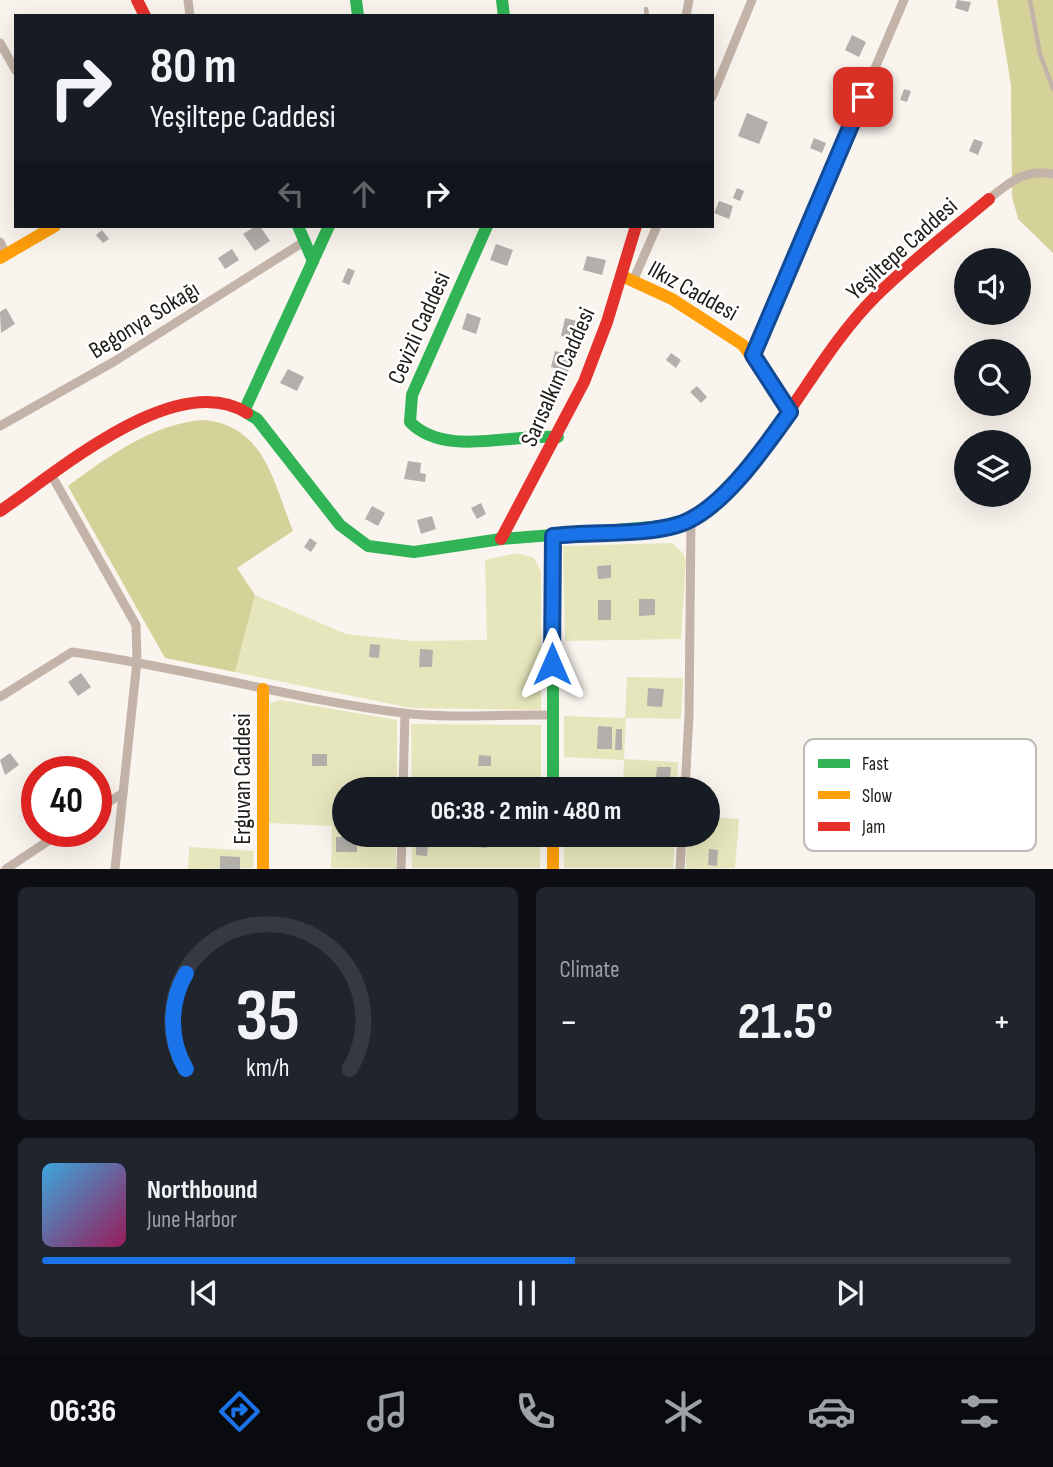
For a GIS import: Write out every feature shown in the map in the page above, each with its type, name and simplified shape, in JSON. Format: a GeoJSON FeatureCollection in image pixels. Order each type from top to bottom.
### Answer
{"type":"FeatureCollection","features":[{"type":"Feature","properties":{"kind":"street"},"geometry":{"type":"LineString","coordinates":[[714,92],[752,0]]}},
{"type":"Feature","properties":{"kind":"street"},"geometry":{"type":"LineString","coordinates":[[753,355],[904,0]]}},
{"type":"Feature","properties":{"kind":"street"},"geometry":{"type":"LineString","coordinates":[[0,43],[14,68]]}},
{"type":"Feature","properties":{"kind":"street"},"geometry":{"type":"LineString","coordinates":[[989,199],[1023,175],[1035,172],[1053,174]]}},
{"type":"Feature","properties":{"kind":"street","name":"Yeşiltepe Caddesi"},"geometry":{"type":"LineString","coordinates":[[245,409],[268,431],[340,525],[368,546],[414,552],[501,539],[662,528],[691,520],[733,483],[790,412],[864,309],[989,199]]}},
{"type":"Feature","properties":{"kind":"street"},"geometry":{"type":"LineString","coordinates":[[0,242],[3,256],[52,228]]}},
{"type":"Feature","properties":{"kind":"street"},"geometry":{"type":"LineString","coordinates":[[299,228],[313,261]]}},
{"type":"Feature","properties":{"kind":"street"},"geometry":{"type":"LineString","coordinates":[[0,511],[122,429],[163,409],[204,401],[233,404],[245,409],[328,228]]}},
{"type":"Feature","properties":{"kind":"street","name":"Cevizli Caddesi"},"geometry":{"type":"LineString","coordinates":[[486,228],[412,395],[408,412],[410,422],[419,434],[435,440],[533,434],[558,437]]}},
{"type":"Feature","properties":{"kind":"street","name":"Sarısalkım Caddesi"},"geometry":{"type":"LineString","coordinates":[[501,539],[558,437],[596,354],[628,279],[636,228]]}},
{"type":"Feature","properties":{"kind":"street"},"geometry":{"type":"LineString","coordinates":[[628,279],[656,228]]}},
{"type":"Feature","properties":{"kind":"street","name":"Begonya Sokağı"},"geometry":{"type":"LineString","coordinates":[[0,426],[116,361],[305,241]]}},
{"type":"Feature","properties":{"kind":"street","name":"Ilkız Caddesi"},"geometry":{"type":"LineString","coordinates":[[628,279],[693,311],[732,336],[753,355],[790,412]]}},
{"type":"Feature","properties":{"kind":"street"},"geometry":{"type":"LineString","coordinates":[[52,476],[136,625],[137,661],[115,869]]}},
{"type":"Feature","properties":{"kind":"street"},"geometry":{"type":"LineString","coordinates":[[686,777],[691,520]]}},
{"type":"Feature","properties":{"kind":"street"},"geometry":{"type":"LineString","coordinates":[[553,536],[553,777]]}},
{"type":"Feature","properties":{"kind":"street"},"geometry":{"type":"LineString","coordinates":[[0,697],[72,652],[137,661],[263,689],[405,713],[552,715]]}},
{"type":"Feature","properties":{"kind":"street","name":"Erguvan Caddesi"},"geometry":{"type":"LineString","coordinates":[[263,689],[263,869]]}},
{"type":"Feature","properties":{"kind":"street"},"geometry":{"type":"LineString","coordinates":[[403,777],[405,713]]}},
{"type":"Feature","properties":{"kind":"street"},"geometry":{"type":"LineString","coordinates":[[112,800],[122,793]]}},
{"type":"Feature","properties":{"kind":"street"},"geometry":{"type":"LineString","coordinates":[[6,869],[40,847]]}},
{"type":"Feature","properties":{"kind":"street"},"geometry":{"type":"LineString","coordinates":[[401,869],[402,847]]}},
{"type":"Feature","properties":{"kind":"street"},"geometry":{"type":"LineString","coordinates":[[553,847],[553,869]]}},
{"type":"Feature","properties":{"kind":"street"},"geometry":{"type":"LineString","coordinates":[[680,869],[681,847]]}},
{"type":"Feature","properties":{"kind":"lane"},"geometry":{"type":"LineString","coordinates":[[1030,0],[1040,54],[1053,89]]}},
{"type":"Feature","properties":{"kind":"lane"},"geometry":{"type":"LineString","coordinates":[[646,9],[647,14]]}},
{"type":"Feature","properties":{"kind":"green space"},"geometry":{"type":"Polygon","coordinates":[[[672,543],[683,553],[686,560],[681,639],[565,641],[563,546],[672,543]]]}},
{"type":"Feature","properties":{"kind":"green space"},"geometry":{"type":"Polygon","coordinates":[[[517,553],[534,558],[541,572],[541,710],[411,708],[235,672],[255,595],[346,634],[413,641],[487,640],[485,560],[517,553]]]}},
{"type":"Feature","properties":{"kind":"green space"},"geometry":{"type":"Polygon","coordinates":[[[627,677],[683,678],[681,719],[626,718],[624,759],[678,762],[677,777],[623,777],[624,760],[564,757],[564,716],[625,718],[627,677]]]}},
{"type":"Feature","properties":{"kind":"green space"},"geometry":{"type":"Polygon","coordinates":[[[280,700],[397,720],[397,777],[332,777],[332,826],[269,823],[270,703],[280,700]]]}},
{"type":"Feature","properties":{"kind":"green space"},"geometry":{"type":"Polygon","coordinates":[[[411,724],[541,725],[541,777],[412,777],[411,724]]]}},
{"type":"Feature","properties":{"kind":"green space"},"geometry":{"type":"Polygon","coordinates":[[[720,818],[739,819],[735,868],[686,869],[687,847],[720,847],[720,818]]]}},
{"type":"Feature","properties":{"kind":"green space"},"geometry":{"type":"Polygon","coordinates":[[[332,826],[332,847],[396,847],[396,868],[331,868],[332,826]]]}},
{"type":"Feature","properties":{"kind":"green space"},"geometry":{"type":"Polygon","coordinates":[[[189,847],[254,851],[253,868],[188,869],[189,847]]]}},
{"type":"Feature","properties":{"kind":"green space"},"geometry":{"type":"Polygon","coordinates":[[[412,847],[540,847],[540,868],[412,868],[412,847]]]}},
{"type":"Feature","properties":{"kind":"green space"},"geometry":{"type":"Polygon","coordinates":[[[564,847],[674,847],[673,868],[564,868],[564,847]]]}},
{"type":"Feature","properties":{"kind":"shaded area"},"geometry":{"type":"Polygon","coordinates":[[[997,0],[1053,0],[1053,253],[1018,219],[1012,196],[1011,85],[997,0]]]}},
{"type":"Feature","properties":{"kind":"shaded area"},"geometry":{"type":"Polygon","coordinates":[[[203,420],[224,424],[253,444],[272,476],[293,531],[237,568],[255,595],[235,672],[165,658],[68,486],[132,443],[166,428],[203,420]]]}},
{"type":"Feature","properties":{"kind":"building"},"geometry":{"type":"Polygon","coordinates":[[[957,0],[971,2],[968,12],[955,8],[957,0]]]}},
{"type":"Feature","properties":{"kind":"building"},"geometry":{"type":"Polygon","coordinates":[[[852,35],[866,42],[859,57],[845,50],[852,35]]]}},
{"type":"Feature","properties":{"kind":"building"},"geometry":{"type":"Polygon","coordinates":[[[904,89],[911,91],[907,102],[900,100],[904,89]]]}},
{"type":"Feature","properties":{"kind":"building"},"geometry":{"type":"Polygon","coordinates":[[[747,113],[768,122],[759,144],[738,136],[747,113]]]}},
{"type":"Feature","properties":{"kind":"building"},"geometry":{"type":"Polygon","coordinates":[[[814,138],[826,143],[822,153],[810,148],[814,138]]]}},
{"type":"Feature","properties":{"kind":"building"},"geometry":{"type":"Polygon","coordinates":[[[974,139],[983,142],[978,155],[969,151],[974,139]]]}},
{"type":"Feature","properties":{"kind":"building"},"geometry":{"type":"Polygon","coordinates":[[[737,188],[744,191],[740,201],[733,198],[737,188]]]}},
{"type":"Feature","properties":{"kind":"building"},"geometry":{"type":"Polygon","coordinates":[[[719,201],[733,206],[729,219],[714,213],[719,201]]]}},
{"type":"Feature","properties":{"kind":"building"},"geometry":{"type":"Polygon","coordinates":[[[253,228],[261,228],[270,241],[255,251],[243,234],[253,228]]]}},
{"type":"Feature","properties":{"kind":"building"},"geometry":{"type":"Polygon","coordinates":[[[102,230],[109,239],[103,243],[96,235],[102,230]]]}},
{"type":"Feature","properties":{"kind":"building"},"geometry":{"type":"Polygon","coordinates":[[[496,244],[513,250],[507,266],[490,260],[496,244]]]}},
{"type":"Feature","properties":{"kind":"building"},"geometry":{"type":"Polygon","coordinates":[[[232,249],[239,260],[225,269],[218,258],[232,249]]]}},
{"type":"Feature","properties":{"kind":"building"},"geometry":{"type":"Polygon","coordinates":[[[587,256],[606,260],[602,275],[583,270],[587,256]]]}},
{"type":"Feature","properties":{"kind":"building"},"geometry":{"type":"Polygon","coordinates":[[[348,268],[355,271],[349,285],[342,282],[348,268]]]}},
{"type":"Feature","properties":{"kind":"building"},"geometry":{"type":"Polygon","coordinates":[[[6,308],[15,324],[1,333],[0,312],[6,308]]]}},
{"type":"Feature","properties":{"kind":"building"},"geometry":{"type":"Polygon","coordinates":[[[467,313],[481,318],[476,334],[462,329],[467,313]]]}},
{"type":"Feature","properties":{"kind":"building"},"geometry":{"type":"Polygon","coordinates":[[[565,318],[581,322],[577,340],[561,336],[565,318]]]}},
{"type":"Feature","properties":{"kind":"building"},"geometry":{"type":"Polygon","coordinates":[[[555,351],[573,356],[568,372],[551,367],[555,351]]]}},
{"type":"Feature","properties":{"kind":"building"},"geometry":{"type":"Polygon","coordinates":[[[671,353],[681,360],[676,368],[666,360],[671,353]]]}},
{"type":"Feature","properties":{"kind":"building"},"geometry":{"type":"Polygon","coordinates":[[[288,369],[304,377],[297,391],[280,383],[288,369]]]}},
{"type":"Feature","properties":{"kind":"building"},"geometry":{"type":"Polygon","coordinates":[[[697,386],[707,397],[701,403],[690,392],[697,386]]]}},
{"type":"Feature","properties":{"kind":"building"},"geometry":{"type":"Polygon","coordinates":[[[547,388],[557,390],[554,406],[544,404],[547,388]]]}},
{"type":"Feature","properties":{"kind":"building"},"geometry":{"type":"Polygon","coordinates":[[[408,461],[421,463],[420,473],[426,474],[425,482],[404,479],[408,461]]]}},
{"type":"Feature","properties":{"kind":"building"},"geometry":{"type":"Polygon","coordinates":[[[481,503],[486,514],[477,519],[471,508],[481,503]]]}},
{"type":"Feature","properties":{"kind":"building"},"geometry":{"type":"Polygon","coordinates":[[[372,506],[385,513],[378,526],[365,519],[372,506]]]}},
{"type":"Feature","properties":{"kind":"building"},"geometry":{"type":"Polygon","coordinates":[[[432,516],[436,529],[421,534],[417,520],[432,516]]]}},
{"type":"Feature","properties":{"kind":"building"},"geometry":{"type":"Polygon","coordinates":[[[310,538],[317,543],[311,552],[304,547],[310,538]]]}},
{"type":"Feature","properties":{"kind":"building"},"geometry":{"type":"Polygon","coordinates":[[[611,565],[611,578],[598,579],[597,566],[611,565]]]}},
{"type":"Feature","properties":{"kind":"building"},"geometry":{"type":"Polygon","coordinates":[[[639,599],[655,599],[655,615],[639,616],[639,599]]]}},
{"type":"Feature","properties":{"kind":"building"},"geometry":{"type":"Polygon","coordinates":[[[598,600],[611,600],[611,620],[598,620],[598,600]]]}},
{"type":"Feature","properties":{"kind":"building"},"geometry":{"type":"Polygon","coordinates":[[[370,644],[380,645],[379,658],[369,657],[370,644]]]}},
{"type":"Feature","properties":{"kind":"building"},"geometry":{"type":"Polygon","coordinates":[[[420,649],[433,650],[432,667],[419,667],[420,649]]]}},
{"type":"Feature","properties":{"kind":"building"},"geometry":{"type":"Polygon","coordinates":[[[81,673],[91,687],[78,696],[68,682],[81,673]]]}},
{"type":"Feature","properties":{"kind":"building"},"geometry":{"type":"Polygon","coordinates":[[[648,688],[664,689],[662,707],[647,706],[648,688]]]}},
{"type":"Feature","properties":{"kind":"building"},"geometry":{"type":"Polygon","coordinates":[[[598,726],[612,727],[612,749],[597,749],[598,726]]]}},
{"type":"Feature","properties":{"kind":"building"},"geometry":{"type":"Polygon","coordinates":[[[616,729],[622,729],[622,750],[615,750],[616,729]]]}},
{"type":"Feature","properties":{"kind":"building"},"geometry":{"type":"Polygon","coordinates":[[[10,753],[19,765],[5,775],[0,760],[10,753]]]}},
{"type":"Feature","properties":{"kind":"building"},"geometry":{"type":"Polygon","coordinates":[[[312,754],[327,754],[327,766],[312,766],[312,754]]]}},
{"type":"Feature","properties":{"kind":"building"},"geometry":{"type":"Polygon","coordinates":[[[479,755],[491,756],[491,766],[478,766],[479,755]]]}},
{"type":"Feature","properties":{"kind":"building"},"geometry":{"type":"Polygon","coordinates":[[[657,767],[671,767],[670,777],[656,777],[657,767]]]}},
{"type":"Feature","properties":{"kind":"building"},"geometry":{"type":"Polygon","coordinates":[[[336,847],[357,847],[357,852],[336,852],[336,847]]]}},
{"type":"Feature","properties":{"kind":"building"},"geometry":{"type":"Polygon","coordinates":[[[416,847],[428,847],[427,856],[416,855],[416,847]]]}},
{"type":"Feature","properties":{"kind":"building"},"geometry":{"type":"Polygon","coordinates":[[[709,849],[718,850],[717,866],[708,865],[709,849]]]}},
{"type":"Feature","properties":{"kind":"building"},"geometry":{"type":"Polygon","coordinates":[[[220,856],[240,857],[240,869],[220,869],[220,856]]]}},
{"type":"Feature","properties":{"kind":"traffic: fast"},"geometry":{"type":"LineString","coordinates":[[356,0],[358,14]]}},
{"type":"Feature","properties":{"kind":"traffic: fast"},"geometry":{"type":"LineString","coordinates":[[502,0],[504,14]]}},
{"type":"Feature","properties":{"kind":"traffic: fast"},"geometry":{"type":"LineString","coordinates":[[299,228],[313,261]]}},
{"type":"Feature","properties":{"kind":"traffic: fast"},"geometry":{"type":"LineString","coordinates":[[245,409],[328,228]]}},
{"type":"Feature","properties":{"kind":"traffic: fast"},"geometry":{"type":"LineString","coordinates":[[486,228],[412,395],[410,422],[425,433],[460,442],[558,437]]}},
{"type":"Feature","properties":{"kind":"traffic: fast"},"geometry":{"type":"LineString","coordinates":[[247,413],[257,419],[340,525],[368,546],[414,552],[501,539],[677,525],[704,512],[750,463]]}},
{"type":"Feature","properties":{"kind":"traffic: fast"},"geometry":{"type":"LineString","coordinates":[[553,536],[553,777]]}},
{"type":"Feature","properties":{"kind":"traffic: slow"},"geometry":{"type":"LineString","coordinates":[[0,258],[52,228]]}},
{"type":"Feature","properties":{"kind":"traffic: slow"},"geometry":{"type":"LineString","coordinates":[[622,276],[672,299],[743,345],[790,412]]}},
{"type":"Feature","properties":{"kind":"traffic: slow"},"geometry":{"type":"LineString","coordinates":[[263,689],[263,869]]}},
{"type":"Feature","properties":{"kind":"traffic: slow"},"geometry":{"type":"LineString","coordinates":[[553,847],[553,869]]}},
{"type":"Feature","properties":{"kind":"traffic: jam"},"geometry":{"type":"LineString","coordinates":[[137,0],[144,14]]}},
{"type":"Feature","properties":{"kind":"traffic: jam"},"geometry":{"type":"LineString","coordinates":[[750,463],[857,316],[902,271],[989,199]]}},
{"type":"Feature","properties":{"kind":"traffic: jam"},"geometry":{"type":"LineString","coordinates":[[501,539],[584,382],[607,322],[635,228]]}},
{"type":"Feature","properties":{"kind":"traffic: jam"},"geometry":{"type":"LineString","coordinates":[[0,511],[85,451],[119,430],[153,414],[187,404],[218,403],[247,413]]}},
{"type":"Feature","properties":{"kind":"route"},"geometry":{"type":"LineString","coordinates":[[552,664],[553,536],[662,528],[691,520],[704,512],[733,483],[790,412],[753,355],[863,97]]}}]}
